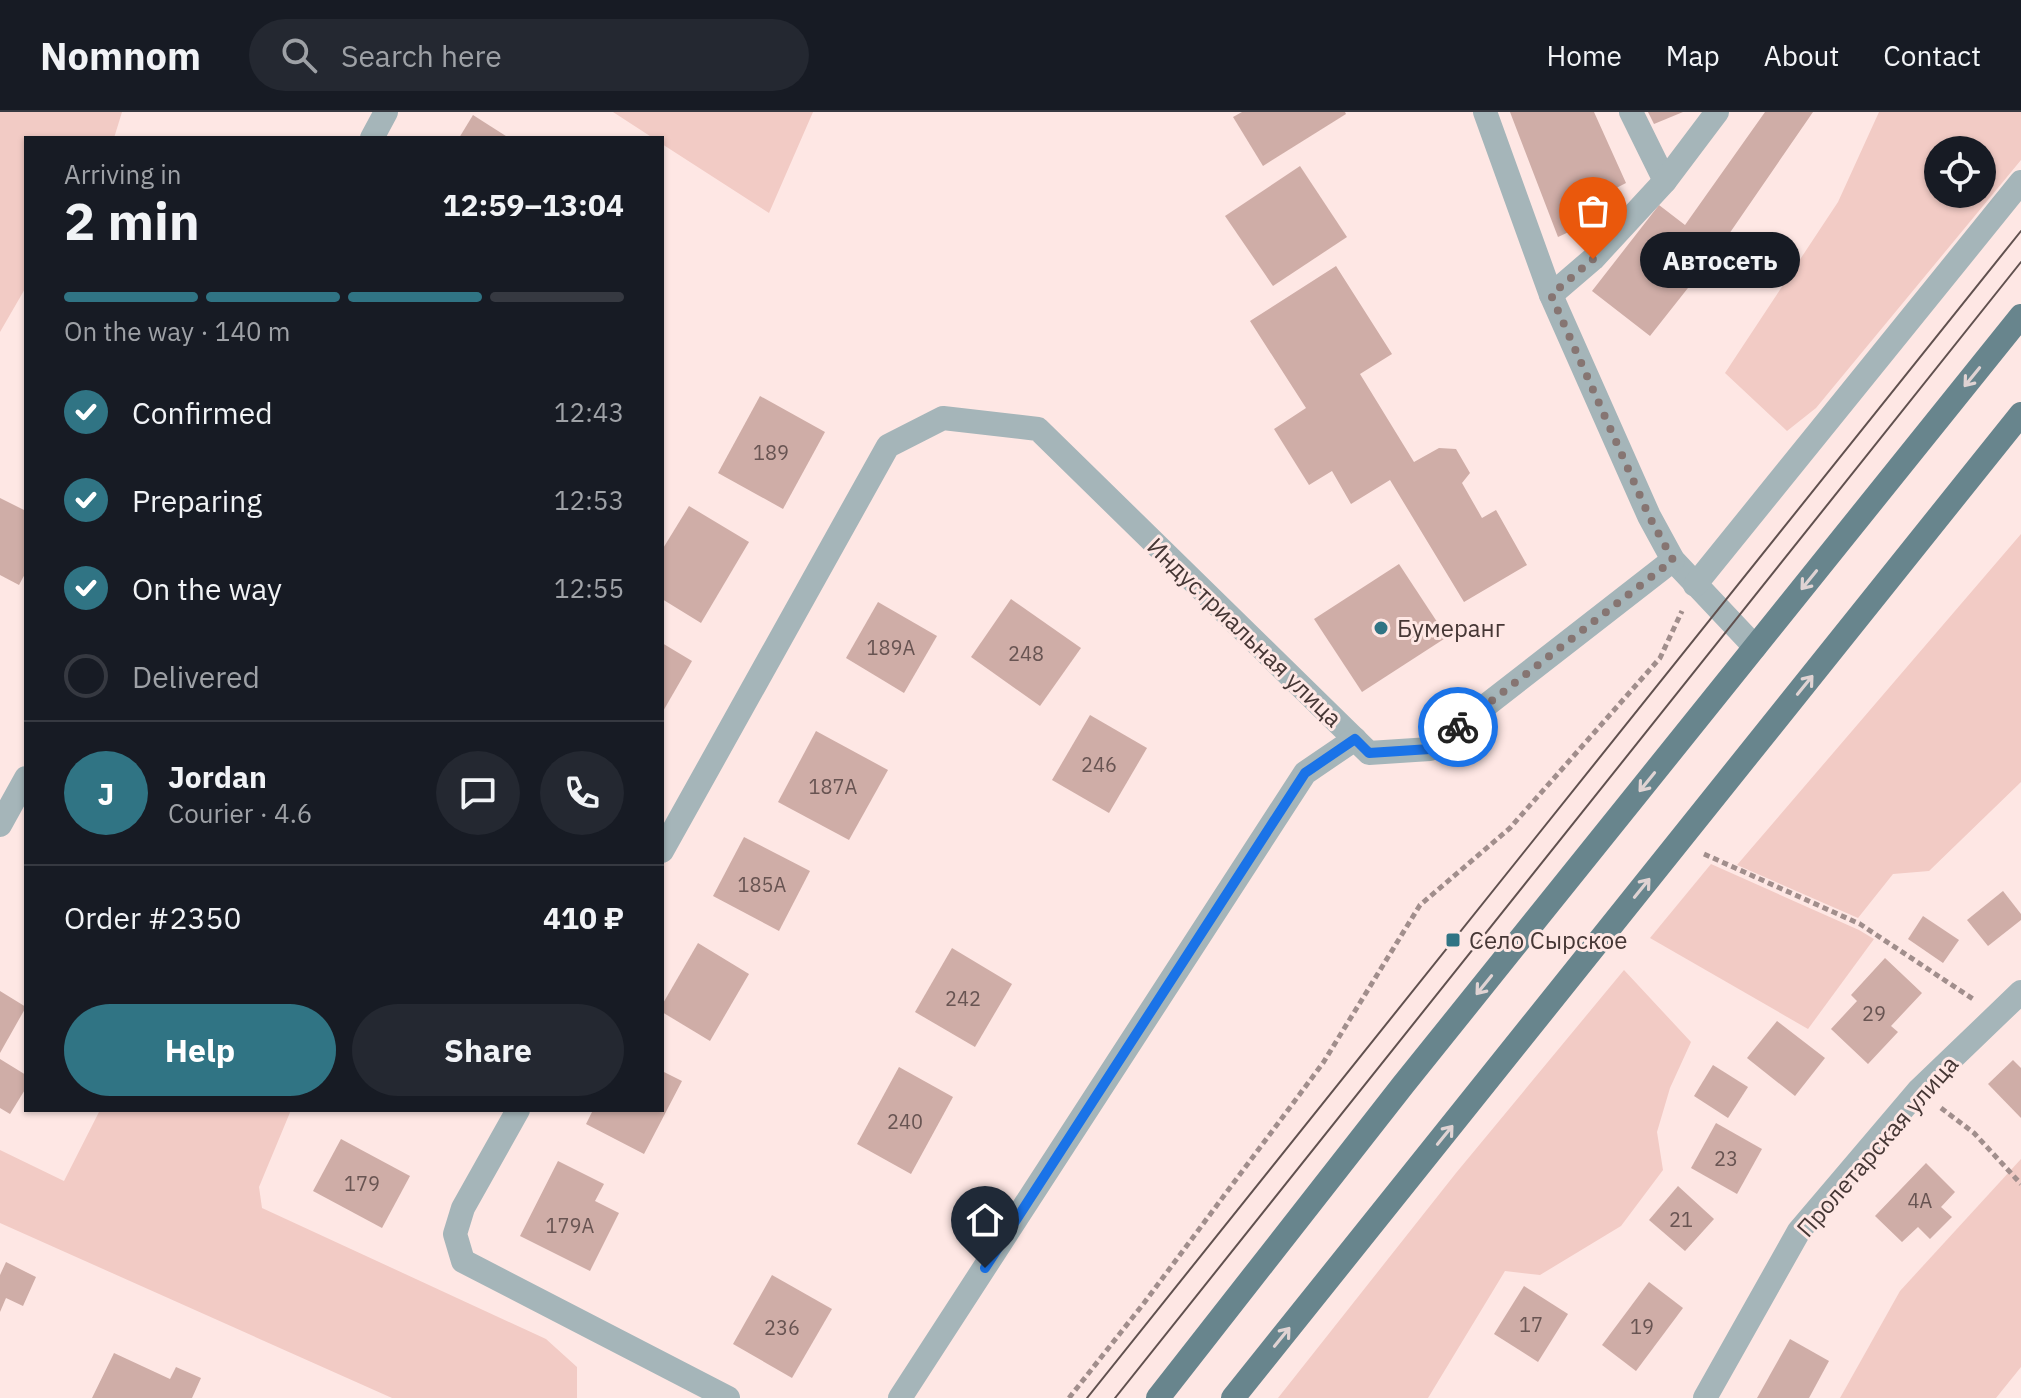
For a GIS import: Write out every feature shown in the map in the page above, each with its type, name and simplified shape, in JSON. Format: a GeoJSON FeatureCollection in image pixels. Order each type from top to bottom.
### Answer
{"type":"FeatureCollection","features":[{"type":"Feature","properties":{"kind":"main road"},"geometry":{"type":"LineString","coordinates":[[1158,1398],[1403,1085],[2021,316]]}},
{"type":"Feature","properties":{"kind":"main road"},"geometry":{"type":"LineString","coordinates":[[1233,1398],[2021,414]]}},
{"type":"Feature","properties":{"kind":"street"},"geometry":{"type":"LineString","coordinates":[[373,136],[386,112]]}},
{"type":"Feature","properties":{"kind":"street"},"geometry":{"type":"LineString","coordinates":[[1485,112],[1551,295],[1649,516],[1673,560],[1755,647]]}},
{"type":"Feature","properties":{"kind":"street"},"geometry":{"type":"LineString","coordinates":[[1631,112],[1665,181]]}},
{"type":"Feature","properties":{"kind":"street"},"geometry":{"type":"LineString","coordinates":[[1551,295],[1593,259],[1665,181],[1717,112]]}},
{"type":"Feature","properties":{"kind":"street"},"geometry":{"type":"LineString","coordinates":[[1695,585],[2021,182]]}},
{"type":"Feature","properties":{"kind":"street","name":"Индустриальная улица"},"geometry":{"type":"LineString","coordinates":[[664,847],[888,446],[943,418],[1038,429],[1355,739],[1305,773],[900,1398]]}},
{"type":"Feature","properties":{"kind":"street"},"geometry":{"type":"LineString","coordinates":[[1355,739],[1369,753],[1430,749],[1673,560]]}},
{"type":"Feature","properties":{"kind":"street"},"geometry":{"type":"LineString","coordinates":[[0,825],[24,782]]}},
{"type":"Feature","properties":{"kind":"street","name":"Пролетарская улица"},"geometry":{"type":"LineString","coordinates":[[1705,1398],[1799,1231],[1918,1091],[2021,992]]}},
{"type":"Feature","properties":{"kind":"street"},"geometry":{"type":"LineString","coordinates":[[517,1112],[463,1208],[455,1234],[463,1261],[728,1398]]}},
{"type":"Feature","properties":{"kind":"path"},"geometry":{"type":"LineString","coordinates":[[1069,1398],[1323,1063],[1420,905],[1510,828],[1660,658],[1695,585]]}},
{"type":"Feature","properties":{"kind":"path"},"geometry":{"type":"LineString","coordinates":[[1699,852],[1860,924],[1996,1016]]}},
{"type":"Feature","properties":{"kind":"path"},"geometry":{"type":"LineString","coordinates":[[1918,1091],[1974,1133],[2021,1184]]}},
{"type":"Feature","properties":{"kind":"shaded area"},"geometry":{"type":"Polygon","coordinates":[[[0,112],[122,112],[115,136],[24,136],[24,290],[0,332],[0,112]]]}},
{"type":"Feature","properties":{"kind":"shaded area"},"geometry":{"type":"Polygon","coordinates":[[[613,112],[813,112],[769,213],[664,145],[664,136],[650,136],[613,112]]]}},
{"type":"Feature","properties":{"kind":"shaded area"},"geometry":{"type":"Polygon","coordinates":[[[1879,112],[2021,112],[2021,160],[1996,190],[1996,136],[1924,136],[1924,208],[1981,208],[1816,408],[1787,431],[1725,373],[1838,202],[1879,112]]]}},
{"type":"Feature","properties":{"kind":"shaded area"},"geometry":{"type":"Polygon","coordinates":[[[2021,534],[2021,782],[1929,871],[1893,874],[1858,918],[1737,865],[2021,534]]]}},
{"type":"Feature","properties":{"kind":"shaded area"},"geometry":{"type":"Polygon","coordinates":[[[1711,864],[1874,939],[1808,1029],[1650,938],[1711,864]]]}},
{"type":"Feature","properties":{"kind":"shaded area"},"geometry":{"type":"Polygon","coordinates":[[[1624,970],[1691,1042],[1670,1088],[1657,1132],[1663,1170],[1621,1226],[1540,1275],[1505,1271],[1428,1398],[1278,1398],[1456,1173],[1624,970]]]}},
{"type":"Feature","properties":{"kind":"shaded area"},"geometry":{"type":"Polygon","coordinates":[[[99,1112],[290,1112],[259,1187],[262,1208],[546,1339],[577,1367],[577,1398],[392,1398],[0,1223],[0,1150],[64,1181],[99,1112]]]}},
{"type":"Feature","properties":{"kind":"shaded area"},"geometry":{"type":"Polygon","coordinates":[[[2021,1159],[2021,1367],[1996,1398],[1840,1398],[1900,1291],[2021,1159]]]}},
{"type":"Feature","properties":{"kind":"building"},"geometry":{"type":"Polygon","coordinates":[[[1242,112],[1346,114],[1263,166],[1233,117],[1242,112]]]}},
{"type":"Feature","properties":{"kind":"building"},"geometry":{"type":"Polygon","coordinates":[[[1510,112],[1594,112],[1626,183],[1591,201],[1599,218],[1558,237],[1510,112]]]}},
{"type":"Feature","properties":{"kind":"building"},"geometry":{"type":"Polygon","coordinates":[[[1648,112],[1683,112],[1654,124],[1648,112]]]}},
{"type":"Feature","properties":{"kind":"building"},"geometry":{"type":"Polygon","coordinates":[[[1765,112],[1813,112],[1718,250],[1650,336],[1592,291],[1659,205],[1685,225],[1765,112]]]}},
{"type":"Feature","properties":{"kind":"building"},"geometry":{"type":"Polygon","coordinates":[[[473,115],[506,136],[460,136],[473,115]]]}},
{"type":"Feature","properties":{"kind":"building"},"geometry":{"type":"Polygon","coordinates":[[[1300,166],[1347,237],[1273,286],[1225,216],[1300,166]]]}},
{"type":"Feature","properties":{"kind":"building"},"geometry":{"type":"Polygon","coordinates":[[[1336,266],[1392,354],[1360,374],[1414,462],[1439,448],[1456,449],[1470,473],[1462,483],[1482,518],[1496,510],[1527,565],[1464,602],[1390,480],[1351,504],[1332,471],[1309,485],[1274,429],[1306,408],[1250,321],[1336,266]]]}},
{"type":"Feature","properties":{"kind":"building"},"geometry":{"type":"Polygon","coordinates":[[[760,396],[825,432],[783,509],[718,473],[760,396]]]}},
{"type":"Feature","properties":{"kind":"building"},"geometry":{"type":"Polygon","coordinates":[[[0,498],[24,510],[24,576],[19,585],[0,575],[0,498]]]}},
{"type":"Feature","properties":{"kind":"building"},"geometry":{"type":"Polygon","coordinates":[[[689,506],[749,542],[701,623],[664,600],[664,547],[689,506]]]}},
{"type":"Feature","properties":{"kind":"building","name":"Бумеранг"},"geometry":{"type":"Polygon","coordinates":[[[1399,564],[1447,637],[1362,692],[1314,619],[1399,564]]]}},
{"type":"Feature","properties":{"kind":"building"},"geometry":{"type":"Polygon","coordinates":[[[1011,599],[1081,648],[1040,706],[971,657],[1011,599]]]}},
{"type":"Feature","properties":{"kind":"building"},"geometry":{"type":"Polygon","coordinates":[[[878,602],[937,636],[904,693],[846,658],[878,602]]]}},
{"type":"Feature","properties":{"kind":"building"},"geometry":{"type":"Polygon","coordinates":[[[664,644],[692,661],[664,710],[664,644]]]}},
{"type":"Feature","properties":{"kind":"building"},"geometry":{"type":"Polygon","coordinates":[[[1090,715],[1147,748],[1109,813],[1052,780],[1090,715]]]}},
{"type":"Feature","properties":{"kind":"building"},"geometry":{"type":"Polygon","coordinates":[[[816,731],[888,770],[849,840],[778,802],[816,731]]]}},
{"type":"Feature","properties":{"kind":"building"},"geometry":{"type":"Polygon","coordinates":[[[744,837],[810,871],[779,931],[713,896],[744,837]]]}},
{"type":"Feature","properties":{"kind":"building"},"geometry":{"type":"Polygon","coordinates":[[[2003,891],[2021,914],[2021,920],[1988,946],[1967,920],[2003,891]]]}},
{"type":"Feature","properties":{"kind":"building"},"geometry":{"type":"Polygon","coordinates":[[[1923,916],[1959,940],[1943,963],[1908,939],[1923,916]]]}},
{"type":"Feature","properties":{"kind":"building"},"geometry":{"type":"Polygon","coordinates":[[[698,943],[749,974],[710,1041],[664,1013],[664,1002],[698,943]]]}},
{"type":"Feature","properties":{"kind":"building"},"geometry":{"type":"Polygon","coordinates":[[[952,948],[1012,984],[975,1047],[915,1012],[952,948]]]}},
{"type":"Feature","properties":{"kind":"building"},"geometry":{"type":"Polygon","coordinates":[[[1885,958],[1922,993],[1891,1026],[1898,1032],[1868,1064],[1831,1029],[1857,1001],[1851,995],[1885,958]]]}},
{"type":"Feature","properties":{"kind":"building"},"geometry":{"type":"Polygon","coordinates":[[[0,991],[24,1006],[24,1011],[0,1053],[0,991]]]}},
{"type":"Feature","properties":{"kind":"building"},"geometry":{"type":"Polygon","coordinates":[[[1777,1021],[1825,1058],[1795,1096],[1747,1058],[1777,1021]]]}},
{"type":"Feature","properties":{"kind":"building"},"geometry":{"type":"Polygon","coordinates":[[[0,1059],[24,1074],[24,1091],[10,1114],[0,1108],[0,1059]]]}},
{"type":"Feature","properties":{"kind":"building"},"geometry":{"type":"Polygon","coordinates":[[[2013,1060],[2021,1068],[2021,1118],[1988,1084],[2013,1060]]]}},
{"type":"Feature","properties":{"kind":"building"},"geometry":{"type":"Polygon","coordinates":[[[1713,1065],[1748,1087],[1728,1118],[1694,1096],[1713,1065]]]}},
{"type":"Feature","properties":{"kind":"building"},"geometry":{"type":"Polygon","coordinates":[[[899,1067],[953,1097],[911,1174],[857,1144],[899,1067]]]}},
{"type":"Feature","properties":{"kind":"building"},"geometry":{"type":"Polygon","coordinates":[[[664,1072],[682,1081],[644,1154],[586,1124],[592,1112],[664,1112],[664,1072]]]}},
{"type":"Feature","properties":{"kind":"building"},"geometry":{"type":"Polygon","coordinates":[[[1716,1123],[1762,1149],[1737,1194],[1691,1168],[1716,1123]]]}},
{"type":"Feature","properties":{"kind":"building"},"geometry":{"type":"Polygon","coordinates":[[[341,1139],[410,1176],[382,1228],[313,1191],[341,1139]]]}},
{"type":"Feature","properties":{"kind":"building"},"geometry":{"type":"Polygon","coordinates":[[[558,1161],[604,1184],[595,1201],[619,1213],[590,1271],[520,1236],[558,1161]]]}},
{"type":"Feature","properties":{"kind":"building"},"geometry":{"type":"Polygon","coordinates":[[[1926,1163],[1955,1192],[1941,1207],[1952,1217],[1930,1239],[1918,1227],[1902,1242],[1875,1216],[1926,1163]]]}},
{"type":"Feature","properties":{"kind":"building"},"geometry":{"type":"Polygon","coordinates":[[[1678,1186],[1714,1219],[1685,1251],[1649,1220],[1678,1186]]]}},
{"type":"Feature","properties":{"kind":"building"},"geometry":{"type":"Polygon","coordinates":[[[6,1262],[36,1277],[23,1306],[6,1298],[0,1312],[0,1275],[6,1262]]]}},
{"type":"Feature","properties":{"kind":"building"},"geometry":{"type":"Polygon","coordinates":[[[772,1275],[832,1309],[792,1378],[733,1344],[772,1275]]]}},
{"type":"Feature","properties":{"kind":"building"},"geometry":{"type":"Polygon","coordinates":[[[1649,1282],[1683,1308],[1636,1371],[1602,1345],[1649,1282]]]}},
{"type":"Feature","properties":{"kind":"building"},"geometry":{"type":"Polygon","coordinates":[[[1524,1286],[1568,1314],[1538,1362],[1494,1334],[1524,1286]]]}},
{"type":"Feature","properties":{"kind":"building"},"geometry":{"type":"Polygon","coordinates":[[[1790,1339],[1829,1361],[1809,1398],[1757,1398],[1790,1339]]]}},
{"type":"Feature","properties":{"kind":"building"},"geometry":{"type":"Polygon","coordinates":[[[114,1353],[170,1379],[176,1367],[201,1378],[192,1398],[92,1398],[114,1353]]]}},
{"type":"Feature","properties":{"kind":"tram line"},"geometry":{"type":"LineString","coordinates":[[1087,1398],[2021,231]]}},
{"type":"Feature","properties":{"kind":"tram line"},"geometry":{"type":"LineString","coordinates":[[1115,1398],[2021,262]]}},
{"type":"Feature","properties":{"kind":"way so far"},"geometry":{"type":"LineString","coordinates":[[1458,727],[1673,560],[1649,516],[1551,295],[1593,259]]}},
{"type":"Feature","properties":{"kind":"place","name":"Автосеть"},"geometry":{"type":"Point","coordinates":[1593,259]}},
{"type":"Feature","properties":{"kind":"place","name":"Бумеранг"},"geometry":{"type":"Point","coordinates":[1381,628]}},
{"type":"Feature","properties":{"kind":"place","name":"Село Сырское"},"geometry":{"type":"Point","coordinates":[1453,940]}},
{"type":"Feature","properties":{"kind":"route"},"geometry":{"type":"LineString","coordinates":[[985,1268],[1305,773],[1355,739],[1369,753],[1430,749],[1458,727]]}}]}
